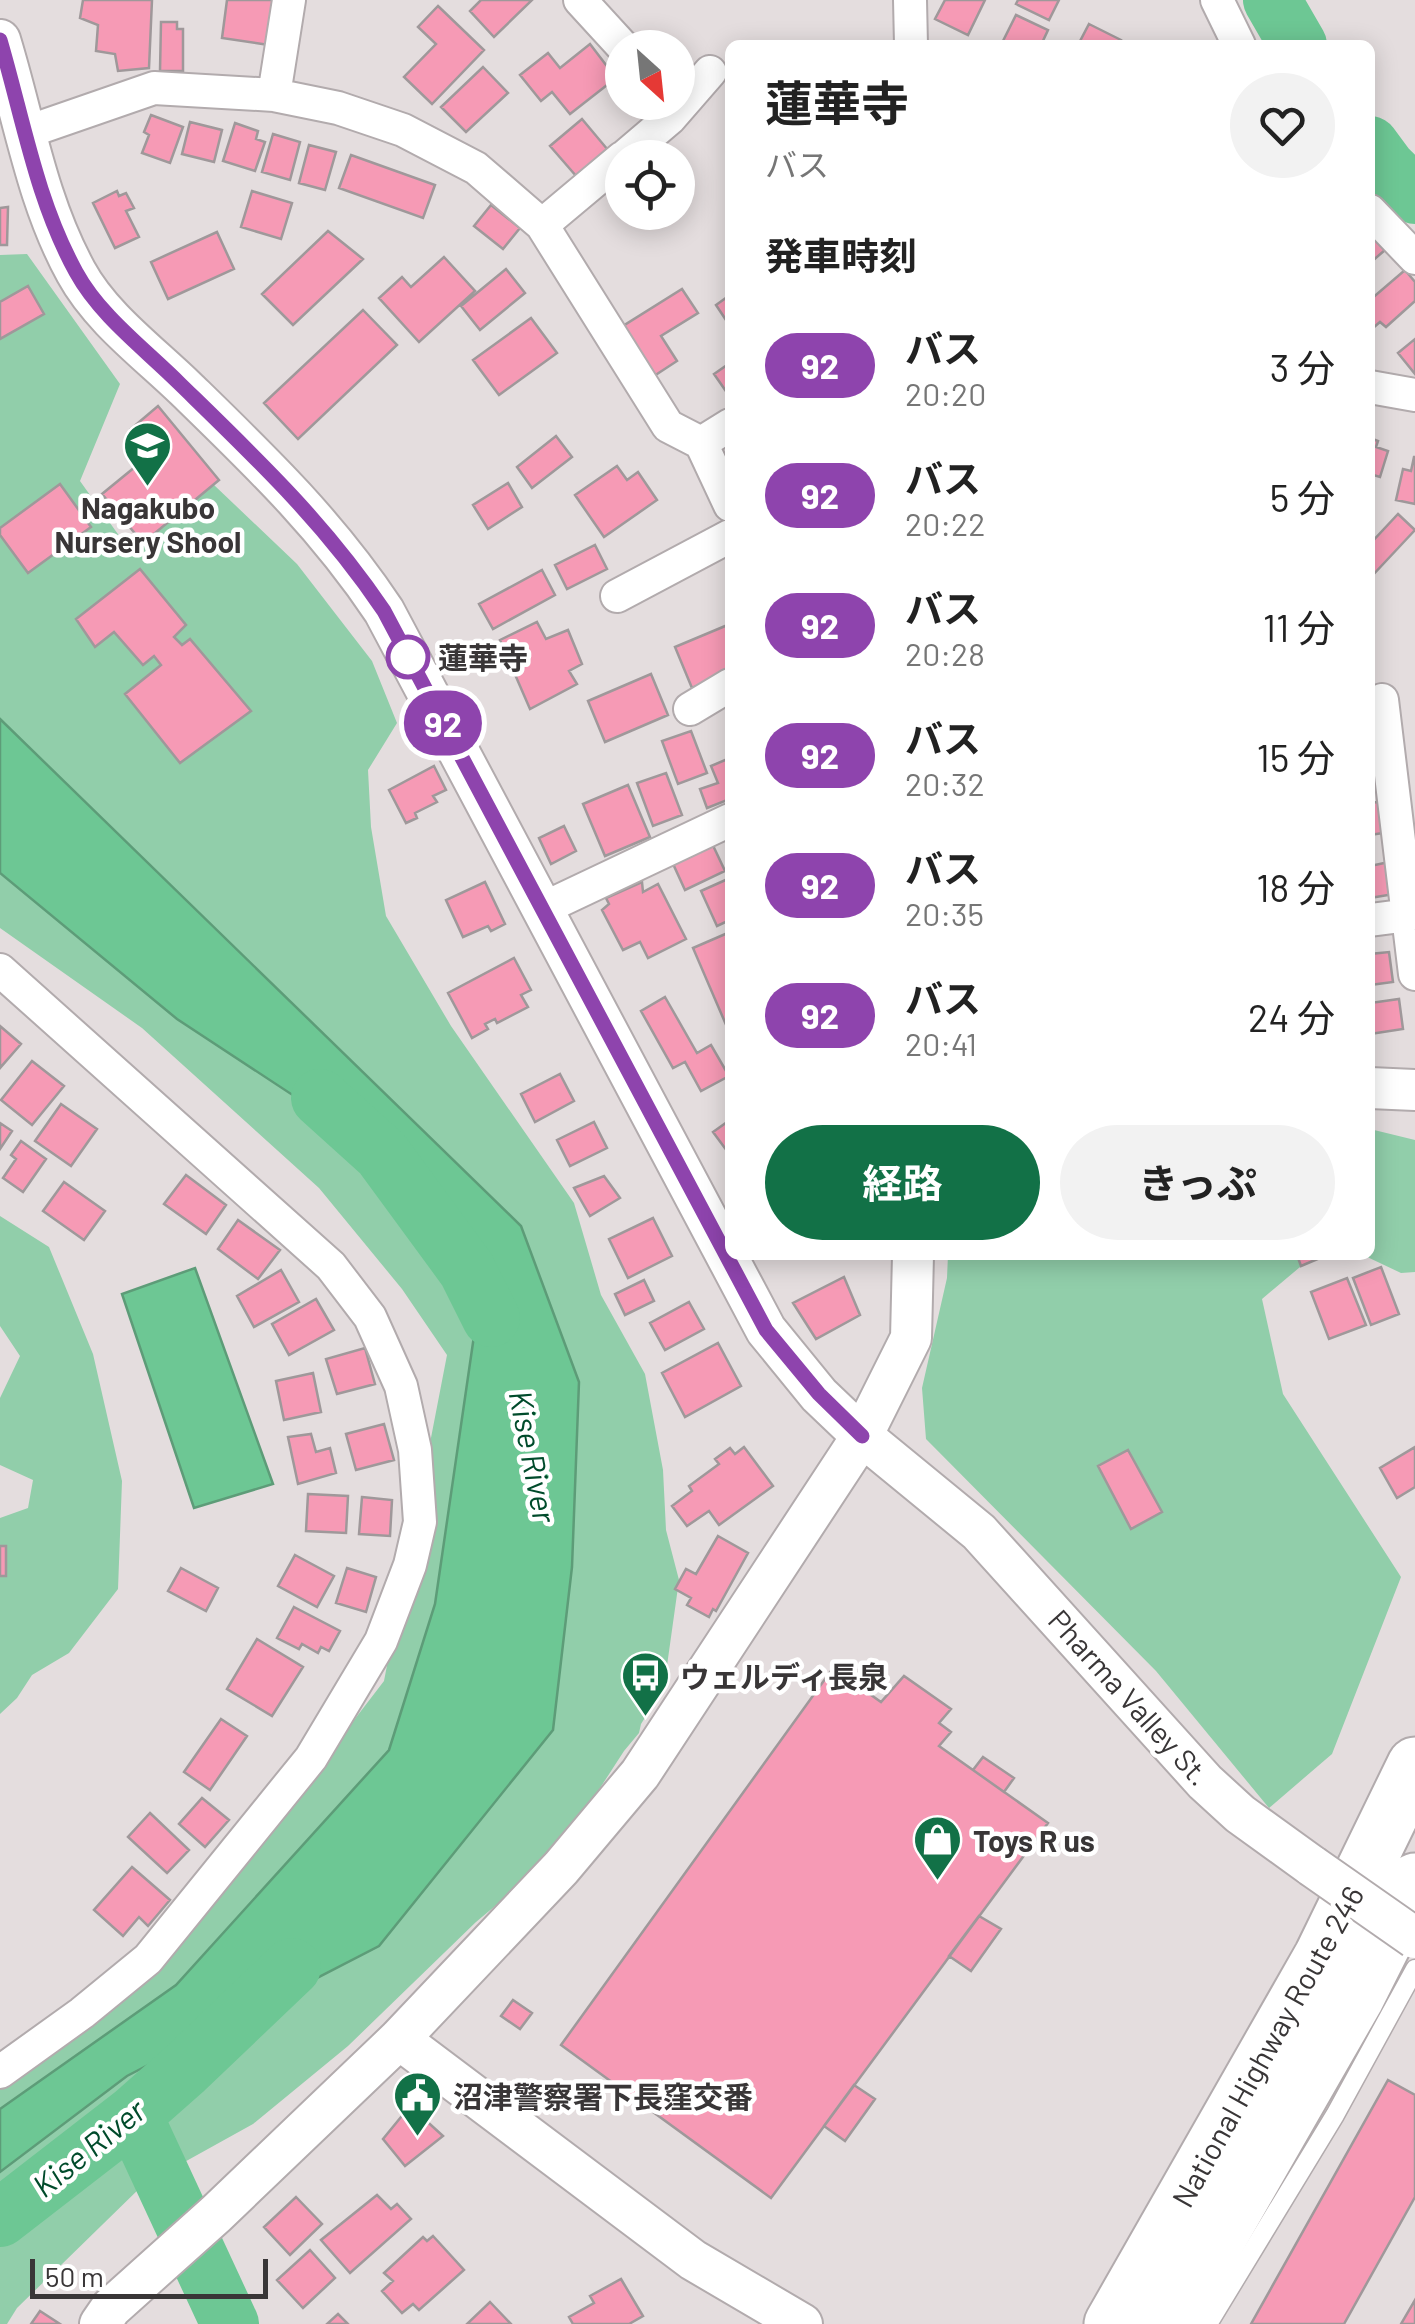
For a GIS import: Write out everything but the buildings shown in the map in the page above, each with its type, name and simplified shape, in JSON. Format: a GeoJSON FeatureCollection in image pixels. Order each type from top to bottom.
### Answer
{"type":"FeatureCollection","features":[{"type":"Feature","properties":{"kind":"highway","name":"National Highway Route 246"},"geometry":{"type":"LineString","coordinates":[[1112,2324],[1322,1956],[1415,1764]]}},
{"type":"Feature","properties":{"kind":"highway","name":"National Highway Route 246"},"geometry":{"type":"LineString","coordinates":[[1169,2324],[1356,1998],[1415,1882]]}},
{"type":"Feature","properties":{"kind":"street"},"geometry":{"type":"LineString","coordinates":[[274,94],[289,0]]}},
{"type":"Feature","properties":{"kind":"street"},"geometry":{"type":"LineString","coordinates":[[580,0],[608,30]]}},
{"type":"Feature","properties":{"kind":"street"},"geometry":{"type":"LineString","coordinates":[[910,0],[911,40]]}},
{"type":"Feature","properties":{"kind":"street"},"geometry":{"type":"LineString","coordinates":[[1216,0],[1236,40]]}},
{"type":"Feature","properties":{"kind":"street","name":"Pharma Valley St."},"geometry":{"type":"LineString","coordinates":[[0,40],[46,208],[77,275],[106,313],[295,496],[352,564],[384,611],[725,1253]]}},
{"type":"Feature","properties":{"kind":"street"},"geometry":{"type":"LineString","coordinates":[[644,140],[670,118],[706,71]]}},
{"type":"Feature","properties":{"kind":"street"},"geometry":{"type":"LineString","coordinates":[[24,132],[154,88],[274,94],[338,108],[403,130],[476,168],[542,225],[668,426],[701,443],[725,495]]}},
{"type":"Feature","properties":{"kind":"street"},"geometry":{"type":"LineString","coordinates":[[542,225],[605,173]]}},
{"type":"Feature","properties":{"kind":"street"},"geometry":{"type":"LineString","coordinates":[[1375,217],[1415,258]]}},
{"type":"Feature","properties":{"kind":"street"},"geometry":{"type":"LineString","coordinates":[[1375,388],[1415,395]]}},
{"type":"Feature","properties":{"kind":"street"},"geometry":{"type":"LineString","coordinates":[[701,443],[725,427]]}},
{"type":"Feature","properties":{"kind":"street"},"geometry":{"type":"LineString","coordinates":[[617,596],[725,539]]}},
{"type":"Feature","properties":{"kind":"street"},"geometry":{"type":"LineString","coordinates":[[690,708],[725,688]]}},
{"type":"Feature","properties":{"kind":"street"},"geometry":{"type":"LineString","coordinates":[[1382,700],[1381,770],[1409,915],[1415,974]]}},
{"type":"Feature","properties":{"kind":"street"},"geometry":{"type":"LineString","coordinates":[[542,909],[725,822]]}},
{"type":"Feature","properties":{"kind":"street"},"geometry":{"type":"LineString","coordinates":[[1375,919],[1409,915]]}},
{"type":"Feature","properties":{"kind":"street"},"geometry":{"type":"LineString","coordinates":[[0,970],[331,1266],[370,1317],[401,1386],[415,1450],[420,1522],[410,1565],[382,1641],[312,1758],[148,1960],[0,2072]]}},
{"type":"Feature","properties":{"kind":"street"},"geometry":{"type":"LineString","coordinates":[[1375,1088],[1415,1090]]}},
{"type":"Feature","properties":{"kind":"street","name":"Pharma Valley St."},"geometry":{"type":"LineString","coordinates":[[729,1260],[766,1330],[819,1394],[862,1436],[979,1532],[1177,1752],[1240,1814],[1415,1938]]}},
{"type":"Feature","properties":{"kind":"street"},"geometry":{"type":"LineString","coordinates":[[100,2324],[111,2308],[216,2214],[398,2039],[561,1868],[640,1774],[862,1436],[911,1338],[912,1260]]}},
{"type":"Feature","properties":{"kind":"street"},"geometry":{"type":"LineString","coordinates":[[398,2039],[694,2260],[802,2324]]}},
{"type":"Feature","properties":{"kind":"lane"},"geometry":{"type":"LineString","coordinates":[[1208,2324],[1335,2115],[1415,1969]]}},
{"type":"Feature","properties":{"kind":"shaded area"},"geometry":{"type":"Polygon","coordinates":[[[27,254],[120,384],[80,481],[130,551],[214,485],[297,564],[372,661],[397,723],[368,770],[371,827],[386,916],[451,1026],[574,1203],[601,1295],[645,1374],[663,1470],[666,1530],[679,1580],[664,1687],[639,1733],[558,1853],[476,1922],[348,2046],[253,2124],[143,2185],[17,2308],[7,2324],[0,2324],[0,2075],[246,1861],[384,1681],[447,1355],[402,1289],[319,1188],[142,1028],[0,928],[0,255],[27,254]]]}},
{"type":"Feature","properties":{"kind":"shaded area"},"geometry":{"type":"Polygon","coordinates":[[[1375,1130],[1415,1140],[1415,1272],[1401,1273],[1374,1260],[1375,1130]]]}},
{"type":"Feature","properties":{"kind":"shaded area"},"geometry":{"type":"Polygon","coordinates":[[[0,1216],[49,1247],[93,1354],[122,1481],[118,1589],[69,1653],[32,1675],[0,1714],[0,1518],[28,1508],[33,1480],[0,1465],[0,1398],[20,1356],[0,1326],[0,1216]]]}},
{"type":"Feature","properties":{"kind":"shaded area"},"geometry":{"type":"Polygon","coordinates":[[[948,1260],[1313,1260],[1262,1299],[1283,1394],[1401,1577],[1332,1754],[1269,1808],[1156,1671],[926,1439],[922,1388],[948,1260]]]}},
{"type":"Feature","properties":{"kind":"water"},"geometry":{"type":"Polygon","coordinates":[[[0,719],[521,1226],[579,1382],[572,1567],[553,1730],[379,1946],[127,2076],[0,2172],[0,2109],[176,1985],[389,1750],[435,1604],[476,1322],[431,1186],[177,1019],[0,873],[0,719]]]}},
{"type":"Feature","properties":{"kind":"water"},"geometry":{"type":"Polygon","coordinates":[[[195,1268],[273,1484],[194,1508],[122,1294],[195,1268]]]}},
{"type":"Feature","properties":{"kind":"waterway"},"geometry":{"type":"LineString","coordinates":[[1272,0],[1295,40]]}},
{"type":"Feature","properties":{"kind":"waterway"},"geometry":{"type":"LineString","coordinates":[[1375,152],[1415,195]]}},
{"type":"Feature","properties":{"kind":"waterway","name":"Kise River"},"geometry":{"type":"LineString","coordinates":[[320,1098],[382,1154],[467,1270],[491,1318]]}},
{"type":"Feature","properties":{"kind":"waterway","name":"Kise River"},"geometry":{"type":"LineString","coordinates":[[0,2218],[133,2115],[292,1967]]}},
{"type":"Feature","properties":{"kind":"waterway"},"geometry":{"type":"LineString","coordinates":[[133,2115],[230,2324]]}},
{"type":"Feature","properties":{"kind":"bus line","name":"92"},"geometry":{"type":"LineString","coordinates":[[0,40],[46,208],[77,275],[106,313],[295,496],[352,564],[384,611],[725,1253]]}},
{"type":"Feature","properties":{"kind":"bus line","name":"92"},"geometry":{"type":"LineString","coordinates":[[729,1260],[766,1330],[819,1394],[862,1436]]}},
{"type":"Feature","properties":{"kind":"place","name":"Nagakubo Nursery Shool"},"geometry":{"type":"Point","coordinates":[148,488]}},
{"type":"Feature","properties":{"kind":"place","name":"蓮華寺"},"geometry":{"type":"Point","coordinates":[408,657]}},
{"type":"Feature","properties":{"kind":"place","name":"ウェルディ長泉"},"geometry":{"type":"Point","coordinates":[645,1718]}},
{"type":"Feature","properties":{"kind":"place","name":"Toys R us"},"geometry":{"type":"Point","coordinates":[938,1882]}},
{"type":"Feature","properties":{"kind":"place","name":"沼津警察署下長窪交番"},"geometry":{"type":"Point","coordinates":[418,2138]}}]}
